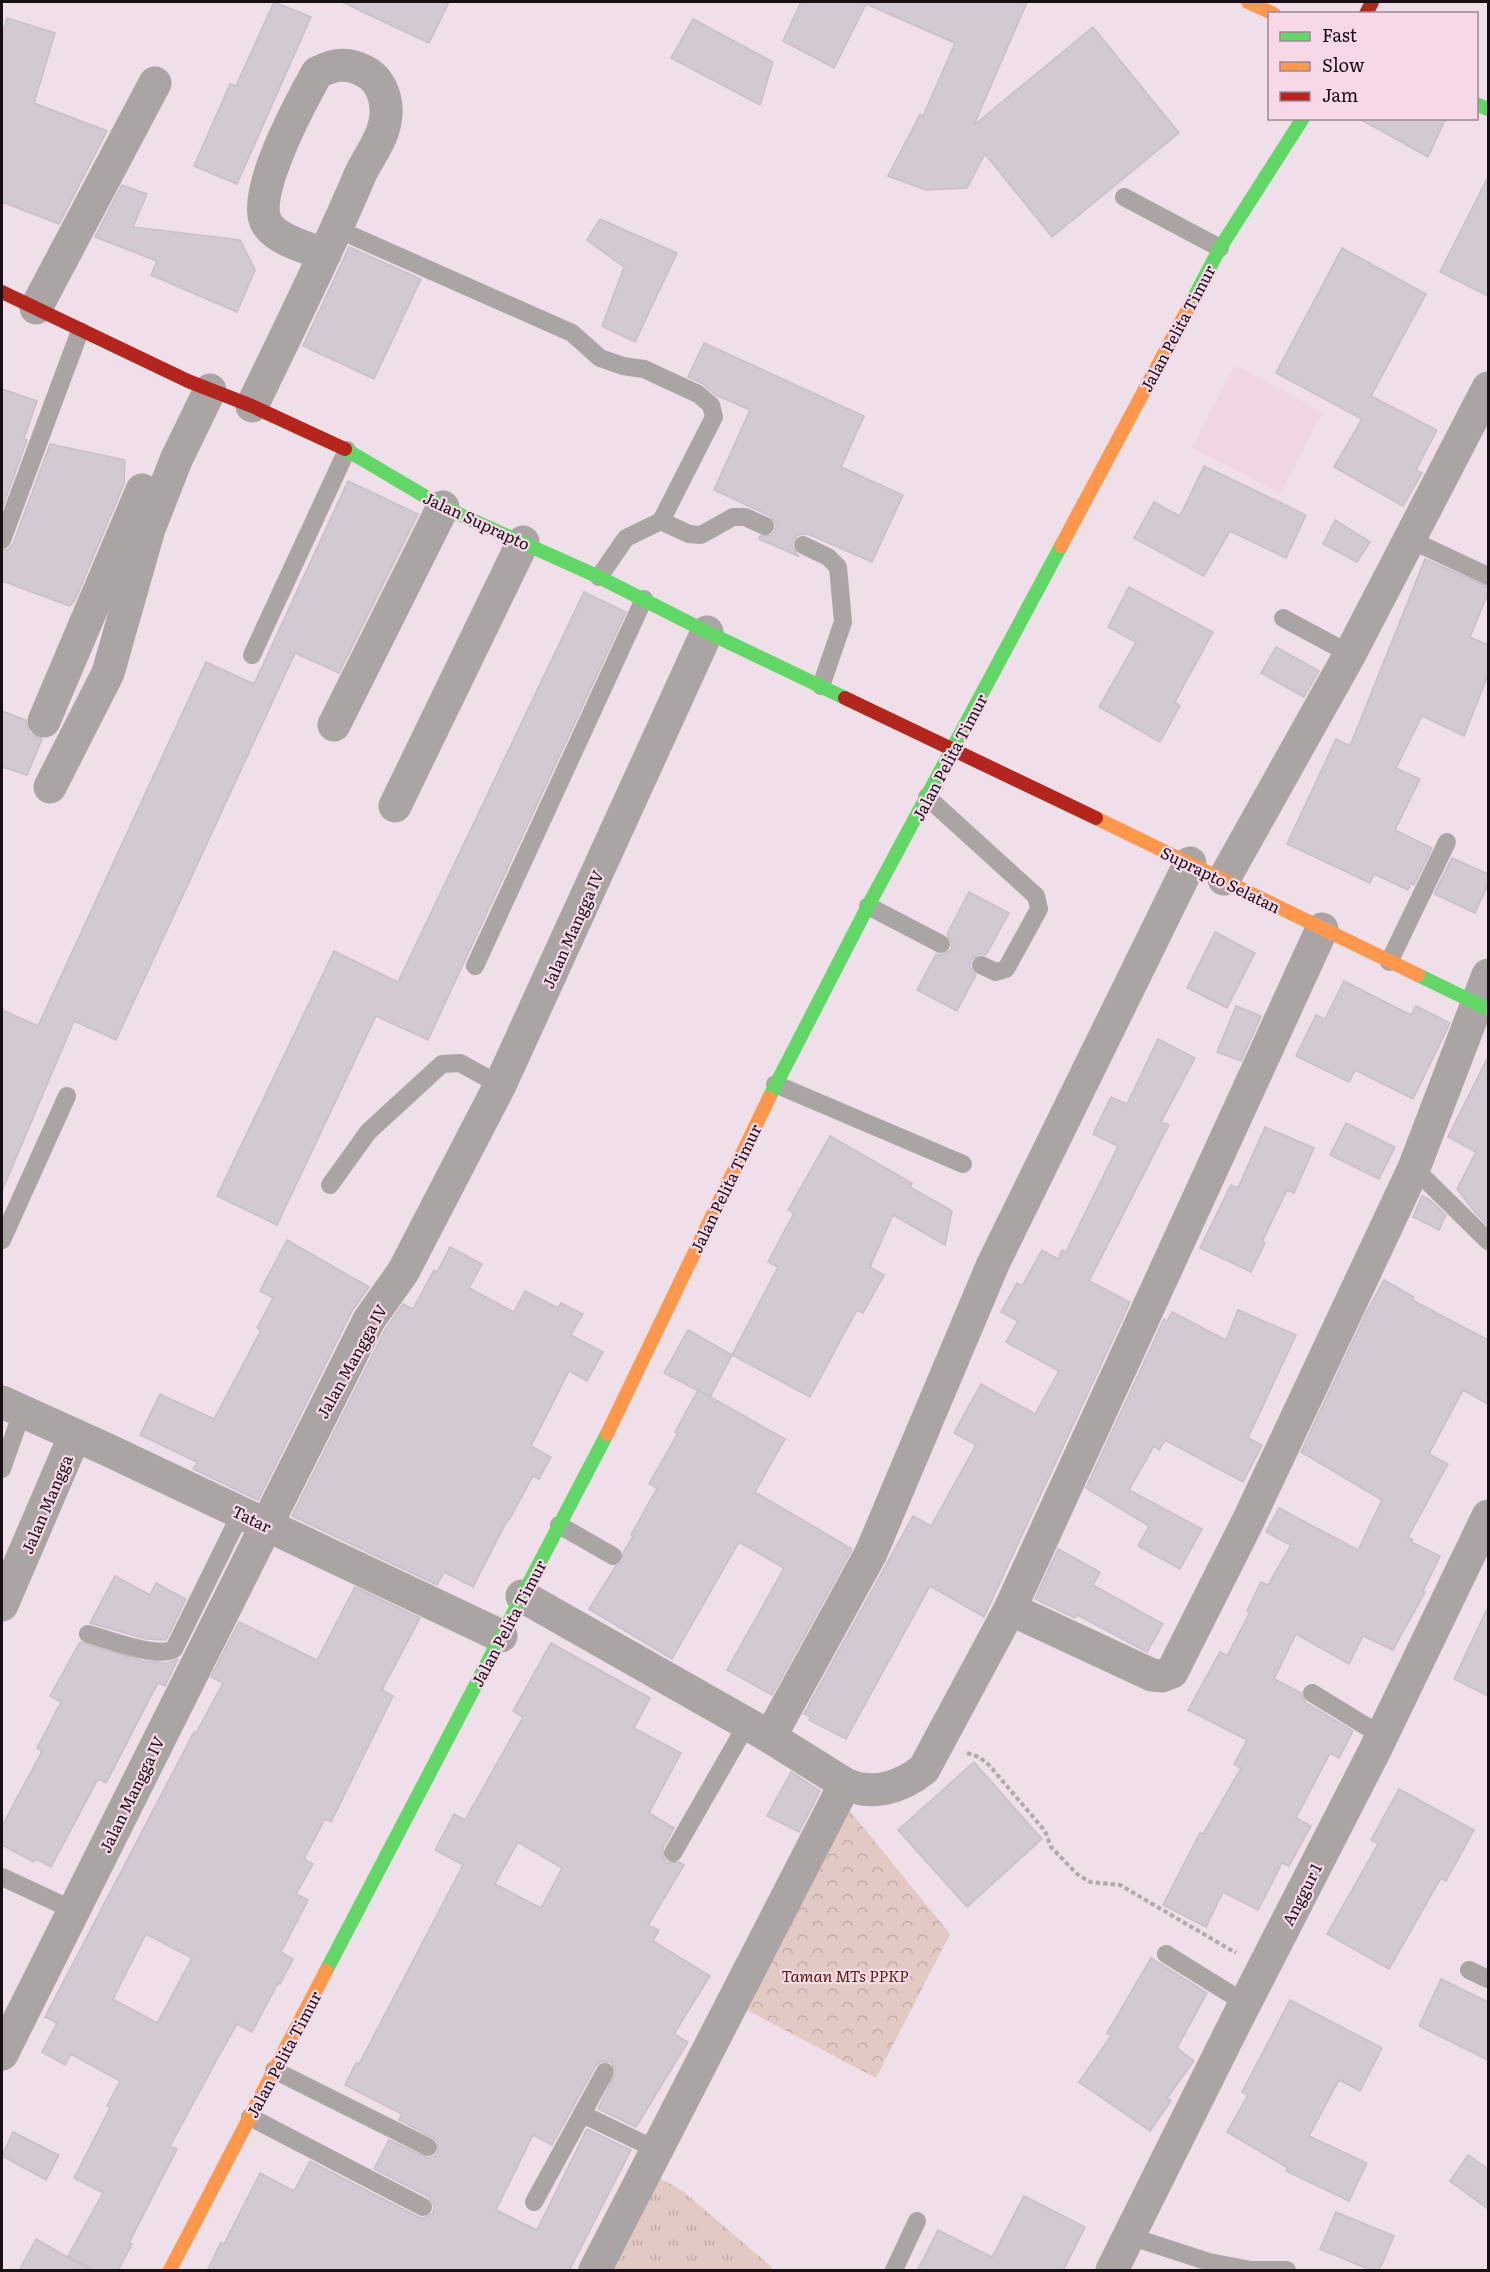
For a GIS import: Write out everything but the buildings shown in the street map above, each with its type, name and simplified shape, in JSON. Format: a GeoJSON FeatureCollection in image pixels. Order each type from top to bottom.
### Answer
{"type":"FeatureCollection","features":[{"type":"Feature","properties":{"kind":"street"},"geometry":{"type":"LineString","coordinates":[[1248,2],[1270,12]]}},
{"type":"Feature","properties":{"kind":"street"},"geometry":{"type":"LineString","coordinates":[[252,406],[331,242],[385,122],[387,102],[384,93],[370,74],[357,67],[344,64],[328,67],[317,73],[281,145],[263,205],[265,221],[273,231],[303,247],[331,242]]}},
{"type":"Feature","properties":{"kind":"street"},"geometry":{"type":"LineString","coordinates":[[36,308],[155,83]]}},
{"type":"Feature","properties":{"kind":"street","name":"Jalan Pelita Timur"},"geometry":{"type":"LineString","coordinates":[[170,2271],[616,1414],[775,1084],[868,906],[1220,248],[1302,120]]}},
{"type":"Feature","properties":{"kind":"street","name":"Jalan Suprapto"},"geometry":{"type":"LineString","coordinates":[[2,292],[80,331],[347,450],[443,507],[599,577],[707,632],[953,750]]}},
{"type":"Feature","properties":{"kind":"street"},"geometry":{"type":"LineString","coordinates":[[44,721],[199,385]]}},
{"type":"Feature","properties":{"kind":"street"},"geometry":{"type":"LineString","coordinates":[[50,788],[108,673],[149,529],[176,460],[199,385]]}},
{"type":"Feature","properties":{"kind":"street"},"geometry":{"type":"LineString","coordinates":[[1224,879],[1350,654],[1488,388]]}},
{"type":"Feature","properties":{"kind":"street"},"geometry":{"type":"LineString","coordinates":[[334,725],[443,507]]}},
{"type":"Feature","properties":{"kind":"street"},"geometry":{"type":"LineString","coordinates":[[394,806],[523,542]]}},
{"type":"Feature","properties":{"kind":"street","name":"Jalan Mangga IV"},"geometry":{"type":"LineString","coordinates":[[2,2054],[73,1910],[253,1519],[369,1320],[403,1272],[500,1085],[707,632]]}},
{"type":"Feature","properties":{"kind":"street","name":"Suprapto Selatan"},"geometry":{"type":"LineString","coordinates":[[953,750],[1224,879],[1389,962],[1484,996]]}},
{"type":"Feature","properties":{"kind":"street"},"geometry":{"type":"LineString","coordinates":[[758,1730],[871,1553],[993,1264],[1190,863]]}},
{"type":"Feature","properties":{"kind":"street"},"geometry":{"type":"LineString","coordinates":[[522,1596],[758,1730],[844,1784],[870,1791],[900,1785],[924,1769],[1010,1609],[1322,929]]}},
{"type":"Feature","properties":{"kind":"street"},"geometry":{"type":"LineString","coordinates":[[1010,1609],[1152,1675],[1162,1676],[1172,1672],[1248,1521],[1414,1168],[1484,996]]}},
{"type":"Feature","properties":{"kind":"street","name":"Tatar"},"geometry":{"type":"LineString","coordinates":[[12,1407],[501,1636]]}},
{"type":"Feature","properties":{"kind":"street","name":"Jalan Mangga"},"geometry":{"type":"LineString","coordinates":[[2,1605],[75,1435]]}},
{"type":"Feature","properties":{"kind":"street","name":"Anggur 1"},"geometry":{"type":"LineString","coordinates":[[1112,2271],[1245,2002],[1382,1736],[1488,1516]]}},
{"type":"Feature","properties":{"kind":"street"},"geometry":{"type":"LineString","coordinates":[[595,2271],[844,1784]]}},
{"type":"Feature","properties":{"kind":"lane"},"geometry":{"type":"LineString","coordinates":[[1124,197],[1220,248]]}},
{"type":"Feature","properties":{"kind":"lane"},"geometry":{"type":"LineString","coordinates":[[331,242],[572,333],[600,358],[622,366],[644,369],[698,394],[711,405],[714,417],[661,521],[626,538],[599,577]]}},
{"type":"Feature","properties":{"kind":"lane"},"geometry":{"type":"LineString","coordinates":[[2,540],[80,331]]}},
{"type":"Feature","properties":{"kind":"lane"},"geometry":{"type":"LineString","coordinates":[[252,655],[347,450]]}},
{"type":"Feature","properties":{"kind":"lane"},"geometry":{"type":"LineString","coordinates":[[661,521],[689,534],[701,535],[733,517],[745,517],[765,526]]}},
{"type":"Feature","properties":{"kind":"lane"},"geometry":{"type":"LineString","coordinates":[[1411,540],[1488,576]]}},
{"type":"Feature","properties":{"kind":"lane"},"geometry":{"type":"LineString","coordinates":[[803,545],[828,556],[838,567],[843,622],[821,686]]}},
{"type":"Feature","properties":{"kind":"lane"},"geometry":{"type":"LineString","coordinates":[[475,966],[644,599]]}},
{"type":"Feature","properties":{"kind":"lane"},"geometry":{"type":"LineString","coordinates":[[1283,618],[1350,654]]}},
{"type":"Feature","properties":{"kind":"lane"},"geometry":{"type":"LineString","coordinates":[[927,797],[1036,896],[1039,909],[1006,969],[996,972],[981,965]]}},
{"type":"Feature","properties":{"kind":"lane"},"geometry":{"type":"LineString","coordinates":[[1389,962],[1447,842]]}},
{"type":"Feature","properties":{"kind":"lane"},"geometry":{"type":"LineString","coordinates":[[868,906],[941,945]]}},
{"type":"Feature","properties":{"kind":"lane"},"geometry":{"type":"LineString","coordinates":[[330,1185],[368,1131],[442,1064],[460,1063],[500,1085]]}},
{"type":"Feature","properties":{"kind":"lane"},"geometry":{"type":"LineString","coordinates":[[775,1084],[963,1164]]}},
{"type":"Feature","properties":{"kind":"lane"},"geometry":{"type":"LineString","coordinates":[[2,1240],[67,1096]]}},
{"type":"Feature","properties":{"kind":"lane"},"geometry":{"type":"LineString","coordinates":[[1414,1168],[1488,1241]]}},
{"type":"Feature","properties":{"kind":"lane"},"geometry":{"type":"LineString","coordinates":[[2,1469],[12,1407]]}},
{"type":"Feature","properties":{"kind":"lane"},"geometry":{"type":"LineString","coordinates":[[88,1634],[151,1651],[165,1653],[174,1649],[253,1519]]}},
{"type":"Feature","properties":{"kind":"lane"},"geometry":{"type":"LineString","coordinates":[[559,1525],[613,1556]]}},
{"type":"Feature","properties":{"kind":"lane"},"geometry":{"type":"LineString","coordinates":[[1312,1693],[1382,1736]]}},
{"type":"Feature","properties":{"kind":"lane"},"geometry":{"type":"LineString","coordinates":[[673,1853],[758,1730]]}},
{"type":"Feature","properties":{"kind":"lane"},"geometry":{"type":"LineString","coordinates":[[2,1877],[73,1910]]}},
{"type":"Feature","properties":{"kind":"lane"},"geometry":{"type":"LineString","coordinates":[[1166,1954],[1245,2002]]}},
{"type":"Feature","properties":{"kind":"lane"},"geometry":{"type":"LineString","coordinates":[[1469,1970],[1488,1980]]}},
{"type":"Feature","properties":{"kind":"lane"},"geometry":{"type":"LineString","coordinates":[[274,2070],[428,2147]]}},
{"type":"Feature","properties":{"kind":"lane"},"geometry":{"type":"LineString","coordinates":[[534,2202],[605,2072]]}},
{"type":"Feature","properties":{"kind":"lane"},"geometry":{"type":"LineString","coordinates":[[582,2114],[657,2150]]}},
{"type":"Feature","properties":{"kind":"lane"},"geometry":{"type":"LineString","coordinates":[[250,2117],[423,2207]]}},
{"type":"Feature","properties":{"kind":"lane"},"geometry":{"type":"LineString","coordinates":[[894,2271],[917,2221]]}},
{"type":"Feature","properties":{"kind":"lane"},"geometry":{"type":"LineString","coordinates":[[1129,2236],[1209,2262],[1251,2270],[1287,2271]]}},
{"type":"Feature","properties":{"kind":"path"},"geometry":{"type":"LineString","coordinates":[[924,1769],[964,1753],[979,1757],[1045,1831],[1051,1847],[1077,1874],[1090,1882],[1120,1885],[1263,1969]]}},
{"type":"Feature","properties":{"kind":"shaded area"},"geometry":{"type":"Polygon","coordinates":[[[1235,366],[1323,412],[1280,493],[1192,448],[1235,366]]]}},
{"type":"Feature","properties":{"kind":"green space","name":"Taman MTs PPKP"},"geometry":{"type":"Polygon","coordinates":[[[850,1811],[950,1934],[876,2078],[743,2008],[850,1811]]]}},
{"type":"Feature","properties":{"kind":"green space"},"geometry":{"type":"Polygon","coordinates":[[[662,2179],[684,2192],[775,2270],[599,2270],[639,2194],[662,2179]]]}},
{"type":"Feature","properties":{"kind":"traffic: fast"},"geometry":{"type":"LineString","coordinates":[[1478,105],[1488,109]]}},
{"type":"Feature","properties":{"kind":"traffic: fast"},"geometry":{"type":"LineString","coordinates":[[1189,307],[1220,248],[1302,120]]}},
{"type":"Feature","properties":{"kind":"traffic: fast"},"geometry":{"type":"LineString","coordinates":[[345,449],[443,507],[599,577],[845,698]]}},
{"type":"Feature","properties":{"kind":"traffic: fast"},"geometry":{"type":"LineString","coordinates":[[769,1098],[868,906],[1061,546]]}},
{"type":"Feature","properties":{"kind":"traffic: fast"},"geometry":{"type":"LineString","coordinates":[[1418,975],[1488,1009]]}},
{"type":"Feature","properties":{"kind":"traffic: fast"},"geometry":{"type":"LineString","coordinates":[[326,1971],[607,1434]]}},
{"type":"Feature","properties":{"kind":"traffic: slow"},"geometry":{"type":"LineString","coordinates":[[1248,2],[1270,12]]}},
{"type":"Feature","properties":{"kind":"traffic: slow"},"geometry":{"type":"LineString","coordinates":[[1061,546],[1189,307]]}},
{"type":"Feature","properties":{"kind":"traffic: slow"},"geometry":{"type":"LineString","coordinates":[[1096,818],[1418,975]]}},
{"type":"Feature","properties":{"kind":"traffic: slow"},"geometry":{"type":"LineString","coordinates":[[607,1434],[769,1098]]}},
{"type":"Feature","properties":{"kind":"traffic: slow"},"geometry":{"type":"LineString","coordinates":[[170,2270],[326,1971]]}},
{"type":"Feature","properties":{"kind":"traffic: jam"},"geometry":{"type":"LineString","coordinates":[[1367,12],[1372,2]]}},
{"type":"Feature","properties":{"kind":"traffic: jam"},"geometry":{"type":"LineString","coordinates":[[2,292],[188,381],[252,406],[345,449]]}},
{"type":"Feature","properties":{"kind":"traffic: jam"},"geometry":{"type":"LineString","coordinates":[[845,698],[1096,818]]}}]}
